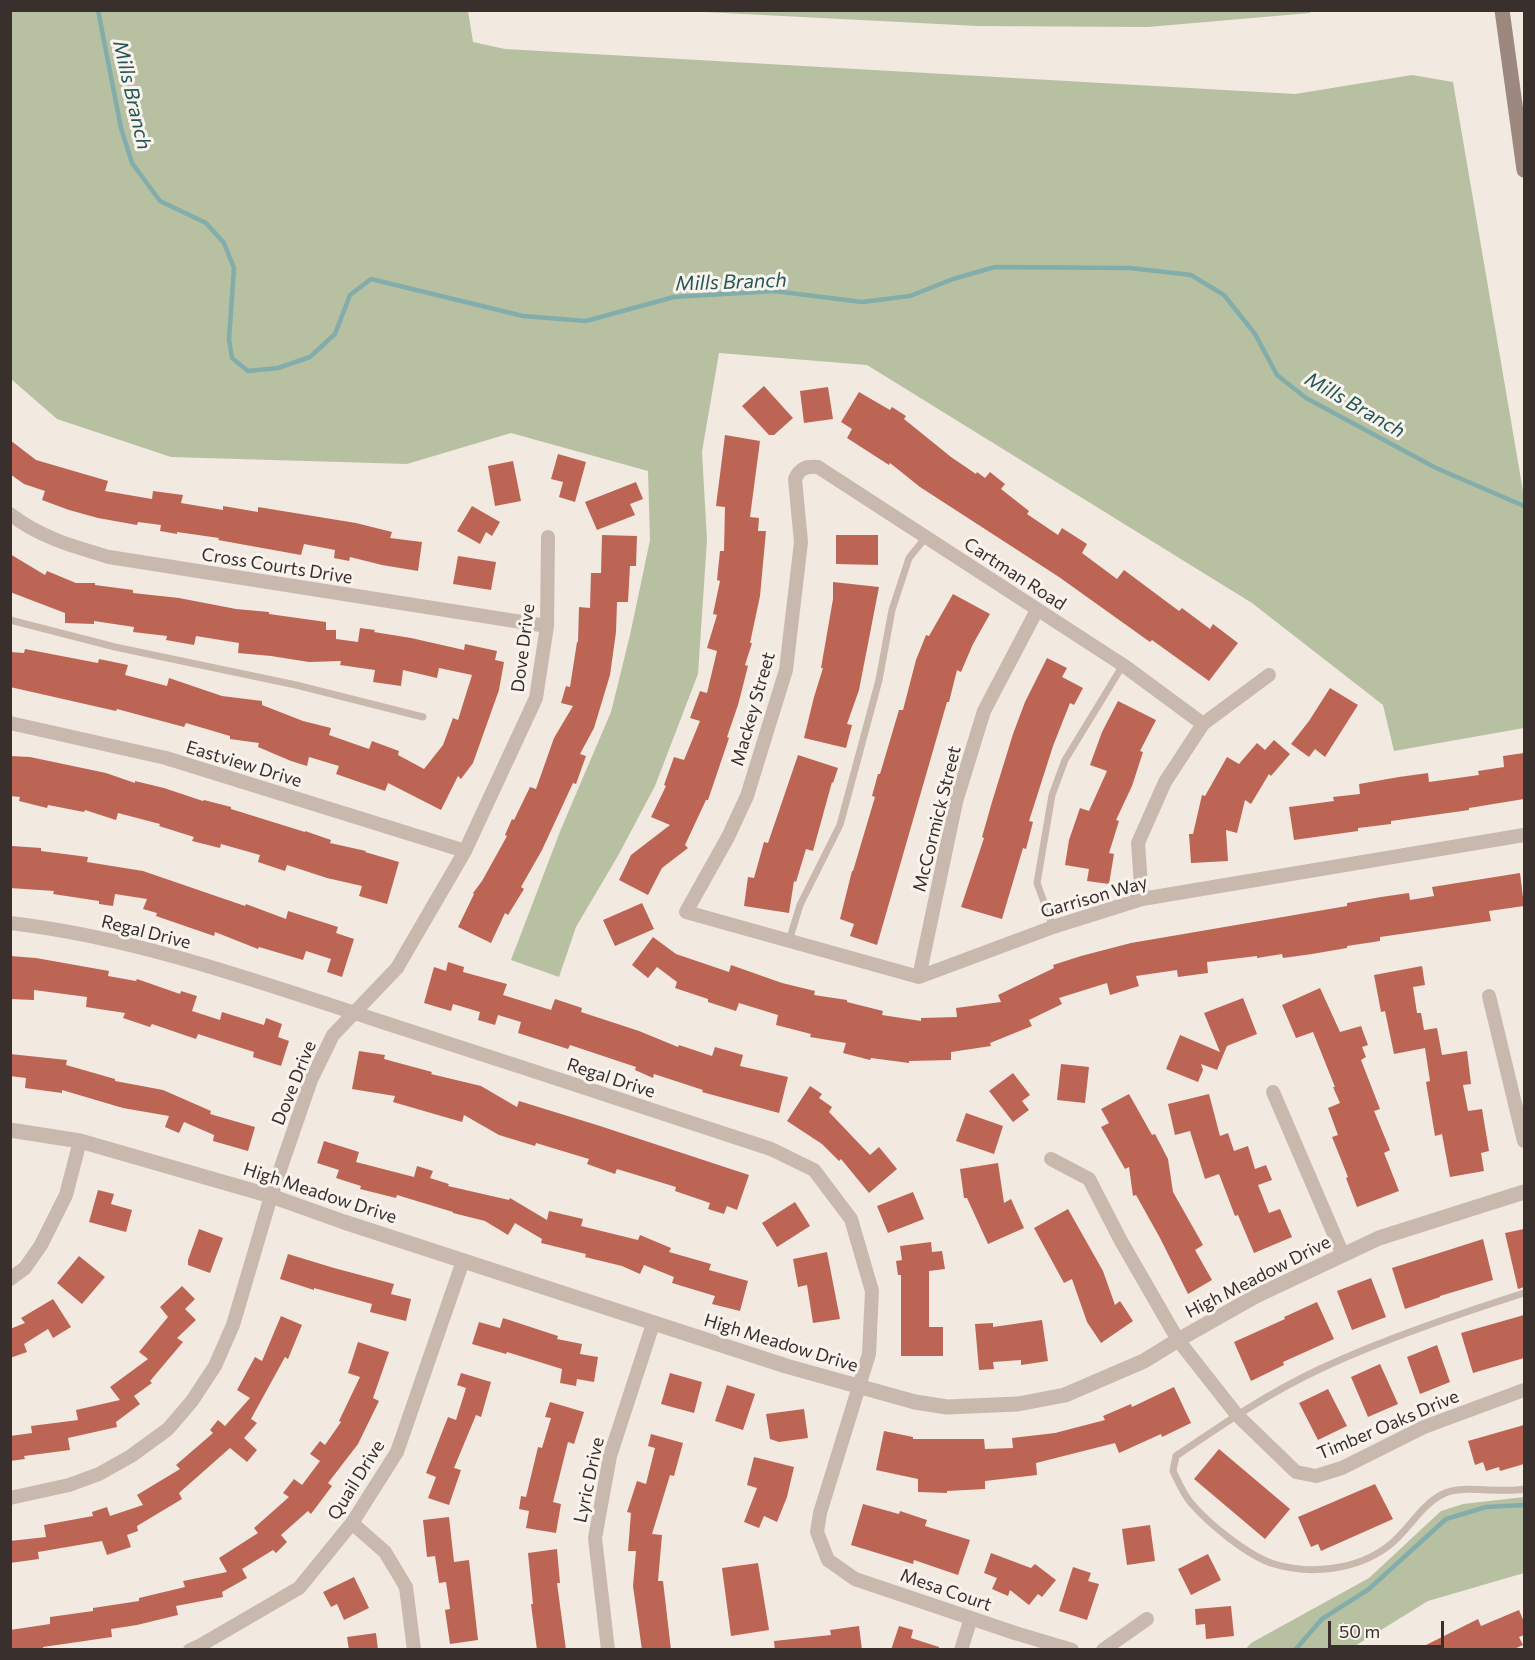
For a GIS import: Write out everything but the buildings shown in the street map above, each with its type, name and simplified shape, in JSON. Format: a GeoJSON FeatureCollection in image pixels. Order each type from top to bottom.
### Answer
{"type":"FeatureCollection","features":[{"type":"Feature","properties":{"kind":"main road"},"geometry":{"type":"LineString","coordinates":[[1502,10],[1524,170]]}},
{"type":"Feature","properties":{"kind":"street","name":"Cartman Road"},"geometry":{"type":"LineString","coordinates":[[803,469],[818,467],[1123,664],[1203,724]]}},
{"type":"Feature","properties":{"kind":"street","name":"Mackey Street"},"geometry":{"type":"LineString","coordinates":[[789,941],[686,912],[728,837],[747,796],[786,670],[801,542],[795,479],[798,472],[803,469]]}},
{"type":"Feature","properties":{"kind":"street","name":"Cross Courts Drive"},"geometry":{"type":"LineString","coordinates":[[10,514],[24,524],[62,543],[109,557],[547,626]]}},
{"type":"Feature","properties":{"kind":"street","name":"Dove Drive"},"geometry":{"type":"LineString","coordinates":[[10,1498],[69,1485],[99,1474],[140,1449],[168,1429],[192,1401],[215,1366],[233,1325],[271,1196],[311,1080],[333,1035],[397,968],[465,851],[536,698],[547,626],[548,537]]}},
{"type":"Feature","properties":{"kind":"street","name":"McCormick Street"},"geometry":{"type":"LineString","coordinates":[[919,977],[956,802],[984,711],[1037,610]]}},
{"type":"Feature","properties":{"kind":"street"},"geometry":{"type":"LineString","coordinates":[[1142,900],[1138,843],[1165,782],[1203,724],[1269,675]]}},
{"type":"Feature","properties":{"kind":"street","name":"Eastview Drive"},"geometry":{"type":"LineString","coordinates":[[10,723],[166,758],[465,851]]}},
{"type":"Feature","properties":{"kind":"street","name":"Garrison Way"},"geometry":{"type":"LineString","coordinates":[[919,977],[1053,927],[1142,900],[1524,835]]}},
{"type":"Feature","properties":{"kind":"street","name":"Regal Drive"},"geometry":{"type":"LineString","coordinates":[[10,923],[48,927],[246,976],[771,1149],[814,1170],[851,1219],[872,1291],[869,1354],[820,1514],[817,1532],[822,1545]]}},
{"type":"Feature","properties":{"kind":"street"},"geometry":{"type":"LineString","coordinates":[[789,941],[919,977]]}},
{"type":"Feature","properties":{"kind":"street"},"geometry":{"type":"LineString","coordinates":[[1489,996],[1524,1141]]}},
{"type":"Feature","properties":{"kind":"street"},"geometry":{"type":"LineString","coordinates":[[1273,1092],[1343,1255]]}},
{"type":"Feature","properties":{"kind":"street","name":"High Meadow Drive"},"geometry":{"type":"LineString","coordinates":[[10,1130],[80,1141],[271,1196],[653,1324],[786,1366],[915,1402],[947,1407],[1018,1404],[1065,1395],[1144,1361],[1256,1296],[1378,1238],[1524,1192]]}},
{"type":"Feature","properties":{"kind":"street"},"geometry":{"type":"LineString","coordinates":[[10,1279],[26,1268],[41,1245],[66,1195],[80,1141]]}},
{"type":"Feature","properties":{"kind":"street","name":"Timber Oaks Drive"},"geometry":{"type":"LineString","coordinates":[[1051,1159],[1089,1179],[1121,1241],[1178,1340],[1237,1415],[1296,1472],[1316,1476],[1342,1468],[1424,1427],[1524,1390]]}},
{"type":"Feature","properties":{"kind":"street","name":"Quail Drive"},"geometry":{"type":"LineString","coordinates":[[198,1648],[299,1588],[352,1523],[397,1452],[463,1261]]}},
{"type":"Feature","properties":{"kind":"street","name":"Lyric Drive"},"geometry":{"type":"LineString","coordinates":[[608,1650],[596,1538],[610,1456],[653,1324]]}},
{"type":"Feature","properties":{"kind":"street"},"geometry":{"type":"LineString","coordinates":[[352,1523],[385,1552],[406,1587],[414,1650]]}},
{"type":"Feature","properties":{"kind":"street","name":"Mesa Court"},"geometry":{"type":"LineString","coordinates":[[822,1545],[828,1560],[855,1579],[1072,1650]]}},
{"type":"Feature","properties":{"kind":"street"},"geometry":{"type":"LineString","coordinates":[[961,1650],[971,1618]]}},
{"type":"Feature","properties":{"kind":"street"},"geometry":{"type":"LineString","coordinates":[[1103,1650],[1147,1619]]}},
{"type":"Feature","properties":{"kind":"lane"},"geometry":{"type":"LineString","coordinates":[[789,941],[800,905],[840,825],[879,680],[892,610],[909,558],[926,537]]}},
{"type":"Feature","properties":{"kind":"lane"},"geometry":{"type":"LineString","coordinates":[[10,620],[115,647],[296,685],[423,717]]}},
{"type":"Feature","properties":{"kind":"lane"},"geometry":{"type":"LineString","coordinates":[[1053,927],[1037,883],[1052,795],[1065,760],[1123,664]]}},
{"type":"Feature","properties":{"kind":"lane"},"geometry":{"type":"LineString","coordinates":[[1524,1293],[1404,1333],[1320,1369],[1237,1415],[1176,1456],[1173,1471],[1190,1502],[1239,1548],[1274,1564],[1319,1571],[1357,1563],[1388,1547],[1422,1510],[1444,1493],[1464,1490],[1511,1492],[1524,1489]]}},
{"type":"Feature","properties":{"kind":"green space"},"geometry":{"type":"Polygon","coordinates":[[[11,10],[468,11],[473,42],[505,49],[1295,94],[1412,75],[1453,82],[1524,497],[1524,728],[1394,751],[1383,705],[1252,603],[867,365],[719,353],[702,452],[707,540],[698,674],[655,786],[619,854],[576,927],[559,977],[511,960],[561,829],[611,712],[650,540],[648,471],[511,433],[407,464],[171,457],[57,419],[11,379],[11,10]]]}},
{"type":"Feature","properties":{"kind":"green space"},"geometry":{"type":"Polygon","coordinates":[[[685,11],[1310,11],[1310,13],[1148,27],[978,26],[685,11]]]}},
{"type":"Feature","properties":{"kind":"green space"},"geometry":{"type":"Polygon","coordinates":[[[1524,1497],[1524,1573],[1428,1601],[1350,1649],[1246,1649],[1251,1643],[1369,1578],[1441,1511],[1463,1504],[1524,1497]]]}},
{"type":"Feature","properties":{"kind":"waterway","name":"Mills Branch"},"geometry":{"type":"LineString","coordinates":[[98,10],[121,128],[132,163],[160,201],[206,223],[224,243],[234,268],[229,339],[232,358],[248,371],[278,368],[310,357],[335,334],[350,295],[371,279],[523,316],[586,321],[674,297],[774,291],[862,302],[910,296],[953,279],[995,267],[1130,268],[1191,275],[1224,295],[1255,334],[1277,375],[1306,398],[1436,468],[1524,506]]}},
{"type":"Feature","properties":{"kind":"waterway"},"geometry":{"type":"LineString","coordinates":[[1295,1650],[1322,1619],[1369,1589],[1446,1519],[1486,1507],[1524,1505]]}}]}
